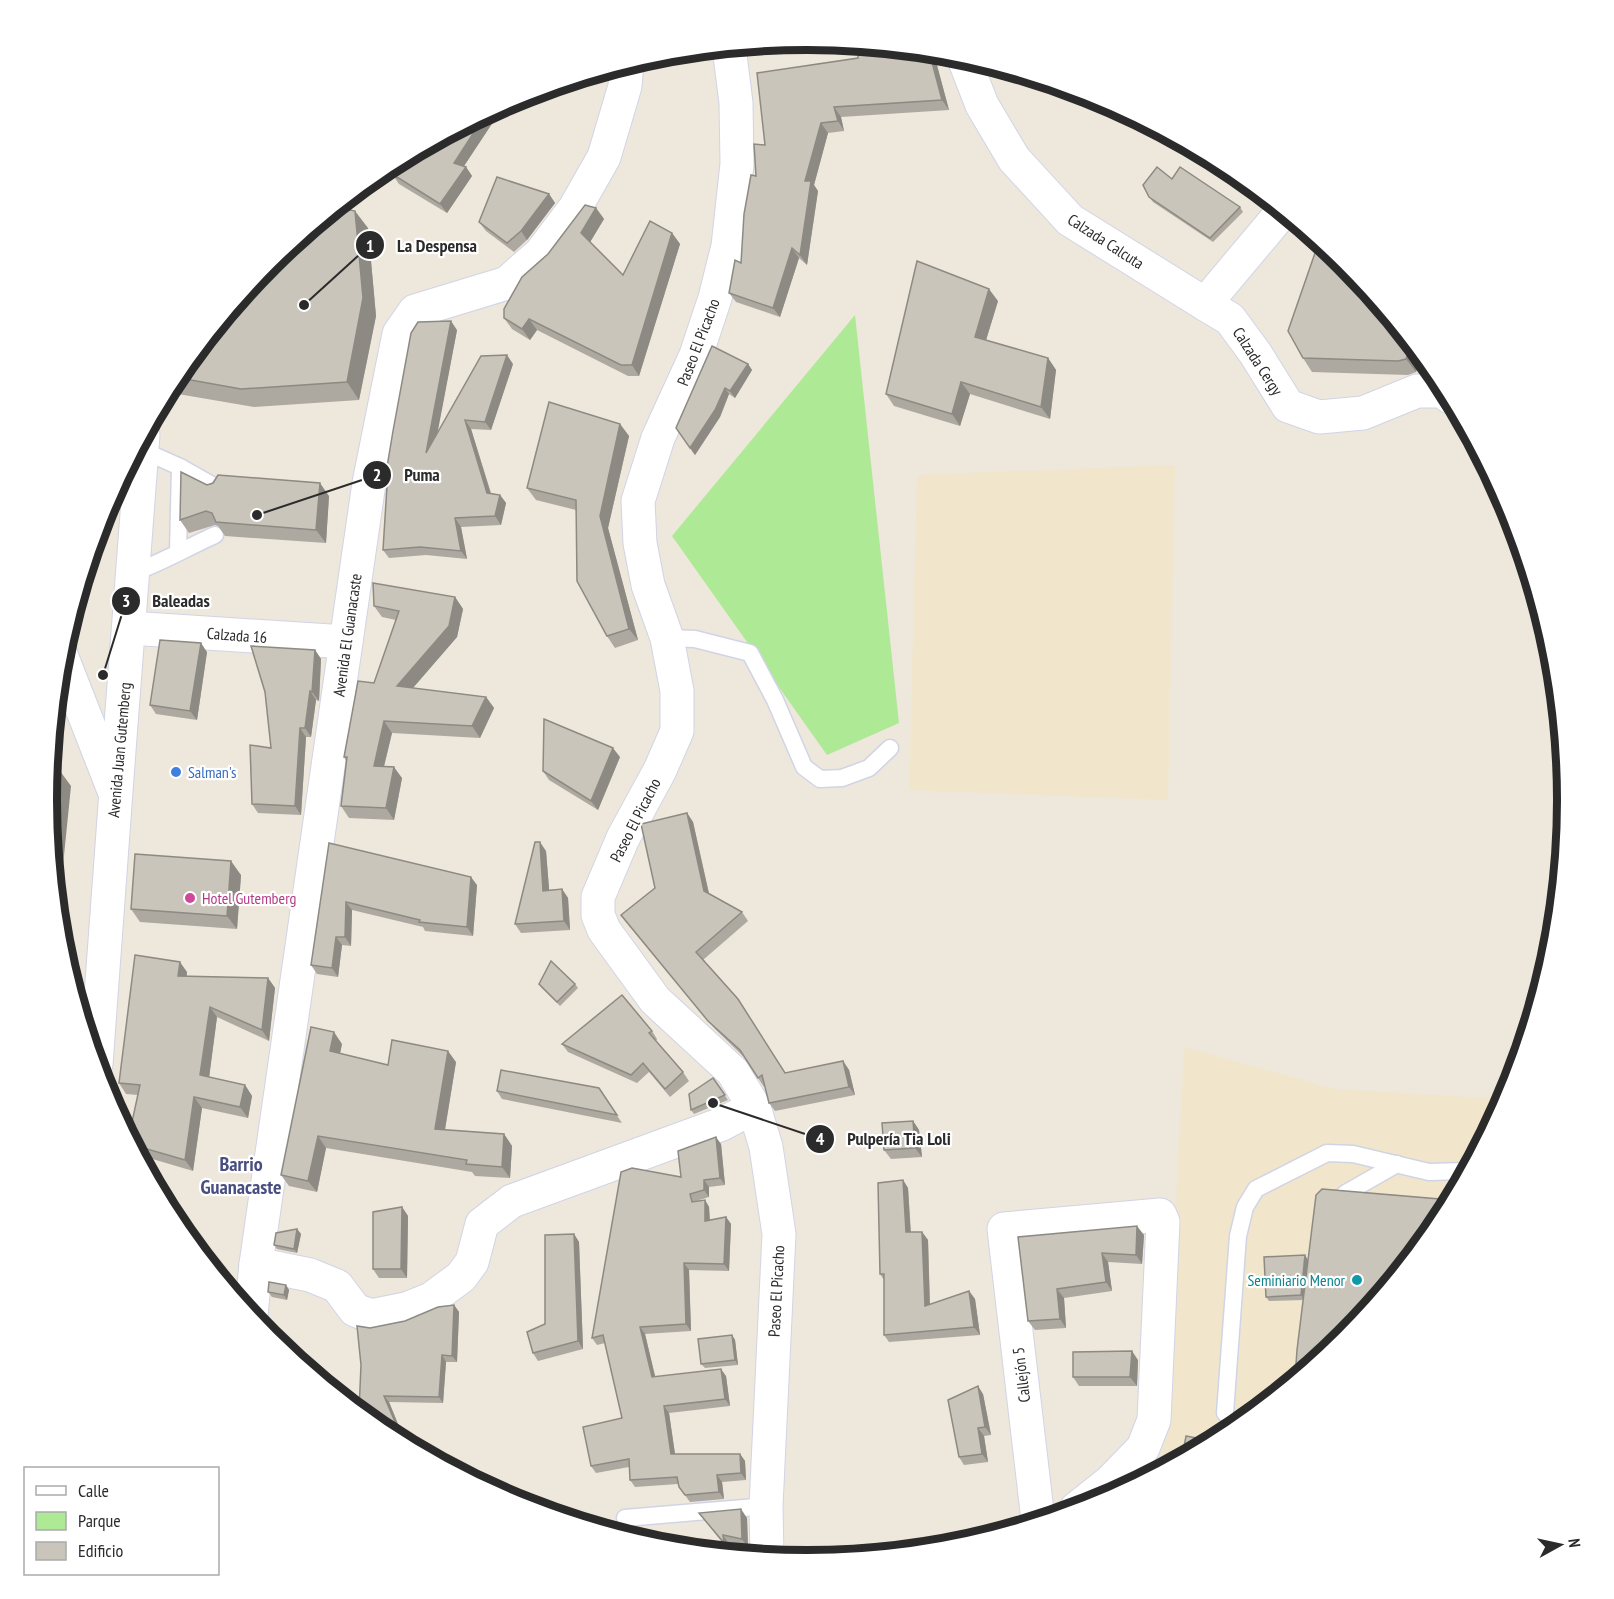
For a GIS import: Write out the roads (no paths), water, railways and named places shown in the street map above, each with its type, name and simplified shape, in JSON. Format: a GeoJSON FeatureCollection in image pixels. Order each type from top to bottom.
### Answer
{"type":"FeatureCollection","features":[{"type":"Feature","properties":{"kind":"street","name":"Paseo El Picacho"},"geometry":{"type":"LineString","coordinates":[[730,54],[736,104],[737,164],[728,246],[715,298],[696,355],[658,438],[638,501],[640,543],[648,585],[667,638],[677,691],[677,731],[660,771],[623,838],[598,897],[598,915],[604,930],[655,1000],[733,1072],[754,1107],[766,1147],[779,1234],[766,1506],[767,1548]]}},
{"type":"Feature","properties":{"kind":"street","name":"Calzada Calcuta"},"geometry":{"type":"LineString","coordinates":[[967,67],[982,105],[1014,159],[1070,220],[1205,304]]}},
{"type":"Feature","properties":{"kind":"street","name":"Avenida El Guanacaste"},"geometry":{"type":"LineString","coordinates":[[252,1304],[369,483],[399,334],[415,311],[507,283],[541,253],[574,208],[604,157],[625,86],[626,72]]}},
{"type":"Feature","properties":{"kind":"street"},"geometry":{"type":"LineString","coordinates":[[1205,304],[1279,216]]}},
{"type":"Feature","properties":{"kind":"street","name":"Calzada Cergy"},"geometry":{"type":"LineString","coordinates":[[1205,304],[1230,319],[1255,353],[1288,406],[1319,417],[1363,413],[1417,391],[1436,391]]}},
{"type":"Feature","properties":{"kind":"street","name":"Avenida Juan Gutemberg"},"geometry":{"type":"LineString","coordinates":[[98,1042],[142,452]]}},
{"type":"Feature","properties":{"kind":"street","name":"Calzada 16"},"geometry":{"type":"LineString","coordinates":[[129,628],[346,642]]}},
{"type":"Feature","properties":{"kind":"street"},"geometry":{"type":"LineString","coordinates":[[68,672],[115,793]]}},
{"type":"Feature","properties":{"kind":"street"},"geometry":{"type":"LineString","coordinates":[[256,1264],[310,1275],[337,1286],[355,1310],[371,1316],[406,1309],[432,1299],[461,1277],[472,1262],[482,1224],[512,1201],[703,1131],[754,1107]]}},
{"type":"Feature","properties":{"kind":"street","name":"Callejón 5"},"geometry":{"type":"LineString","coordinates":[[1037,1513],[1004,1229],[1158,1215],[1162,1218],[1154,1420],[1143,1448],[1102,1489]]}},
{"type":"Feature","properties":{"kind":"lane"},"geometry":{"type":"LineString","coordinates":[[146,445],[217,488]]}},
{"type":"Feature","properties":{"kind":"lane"},"geometry":{"type":"LineString","coordinates":[[178,552],[180,467]]}},
{"type":"Feature","properties":{"kind":"lane"},"geometry":{"type":"LineString","coordinates":[[135,572],[166,560],[215,535]]}},
{"type":"Feature","properties":{"kind":"lane"},"geometry":{"type":"LineString","coordinates":[[667,638],[694,639],[750,654],[775,700],[804,767],[820,779],[842,778],[869,768],[890,748]]}},
{"type":"Feature","properties":{"kind":"lane"},"geometry":{"type":"LineString","coordinates":[[1225,1413],[1238,1236],[1245,1207],[1256,1189],[1327,1153],[1353,1154],[1429,1172],[1459,1172]]}},
{"type":"Feature","properties":{"kind":"lane"},"geometry":{"type":"LineString","coordinates":[[1324,1215],[1346,1193],[1397,1164]]}},
{"type":"Feature","properties":{"kind":"lane"},"geometry":{"type":"LineString","coordinates":[[625,1518],[766,1506]]}},
{"type":"Feature","properties":{"kind":"place","name":"La Despensa"},"geometry":{"type":"Point","coordinates":[304,305]}},
{"type":"Feature","properties":{"kind":"place","name":"Puma"},"geometry":{"type":"Point","coordinates":[257,515]}},
{"type":"Feature","properties":{"kind":"place","name":"Baleadas"},"geometry":{"type":"Point","coordinates":[103,675]}},
{"type":"Feature","properties":{"kind":"place","name":"Salman's"},"geometry":{"type":"Point","coordinates":[176,772]}},
{"type":"Feature","properties":{"kind":"place","name":"Hotel Gutemberg"},"geometry":{"type":"Point","coordinates":[190,898]}},
{"type":"Feature","properties":{"kind":"place","name":"Pulpería Tia Loli"},"geometry":{"type":"Point","coordinates":[713,1103]}},
{"type":"Feature","properties":{"kind":"place","name":"Seminiario Menor"},"geometry":{"type":"Point","coordinates":[1357,1280]}},
{"type":"Feature","properties":{"kind":"district","name":"Barrio Guanacaste"},"geometry":{"type":"Point","coordinates":[241,1176]}}]}
